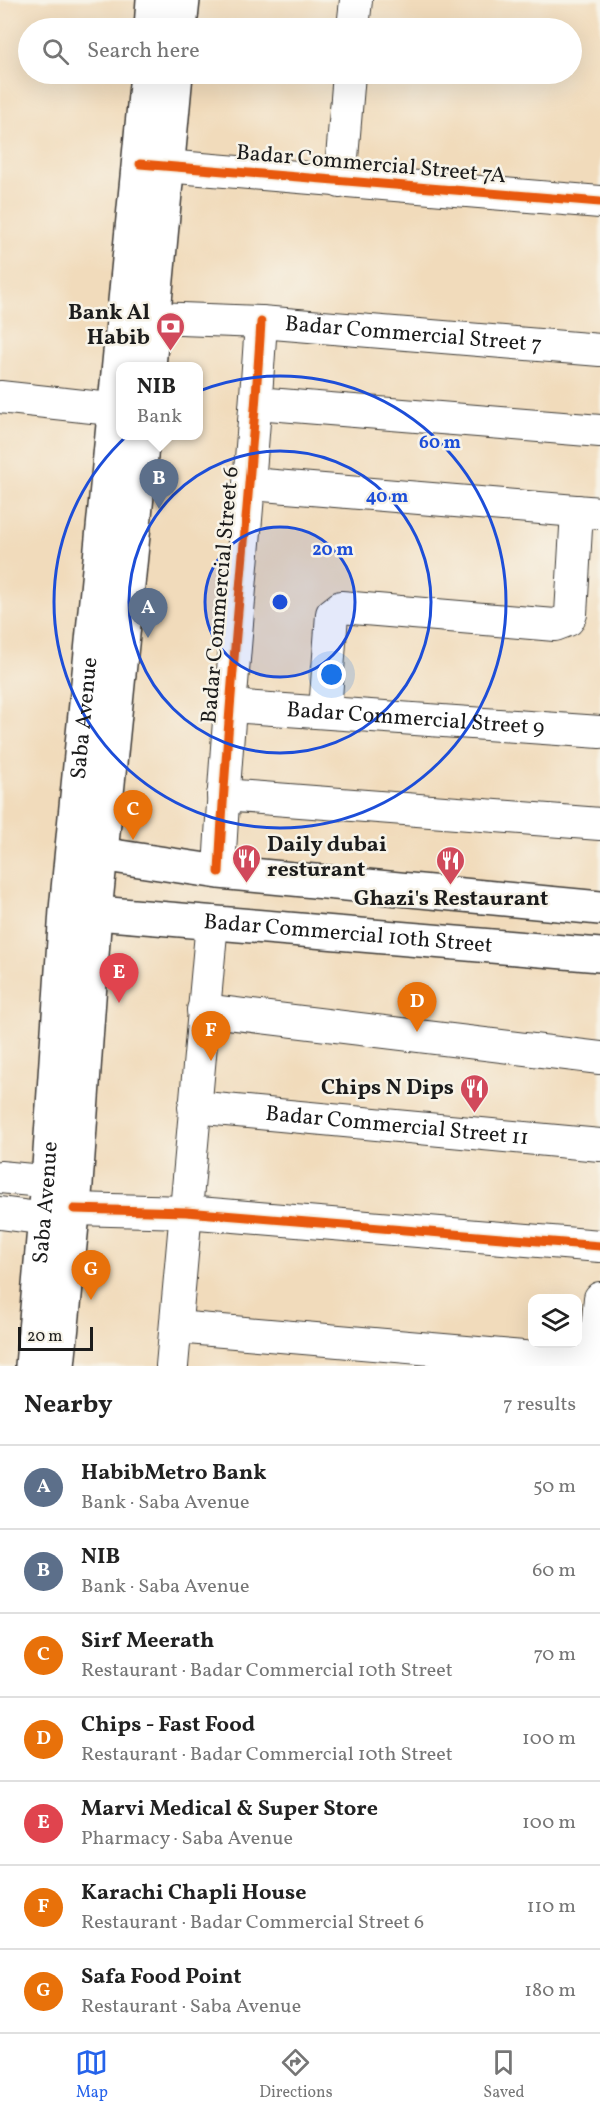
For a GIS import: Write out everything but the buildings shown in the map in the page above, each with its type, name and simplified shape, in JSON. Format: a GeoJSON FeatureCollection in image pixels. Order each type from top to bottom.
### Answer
{"type":"FeatureCollection","features":[{"type":"Feature","properties":{"kind":"main road"},"geometry":{"type":"LineString","coordinates":[[152,18],[153,0]]}},
{"type":"Feature","properties":{"kind":"main road"},"geometry":{"type":"LineString","coordinates":[[181,18],[183,0]]}},
{"type":"Feature","properties":{"kind":"main road","name":"Saba Avenue"},"geometry":{"type":"LineString","coordinates":[[148,84],[153,166],[154,318],[149,362]]}},
{"type":"Feature","properties":{"kind":"main road","name":"Saba Avenue"},"geometry":{"type":"LineString","coordinates":[[125,362],[153,166],[174,84]]}},
{"type":"Feature","properties":{"kind":"main road","name":"Saba Avenue"},"geometry":{"type":"LineString","coordinates":[[87,852],[116,438]]}},
{"type":"Feature","properties":{"kind":"main road","name":"Saba Avenue"},"geometry":{"type":"LineString","coordinates":[[58,1366],[63,1203],[80,911],[142,440]]}},
{"type":"Feature","properties":{"kind":"main road"},"geometry":{"type":"LineString","coordinates":[[87,852],[219,872],[600,908]]}},
{"type":"Feature","properties":{"kind":"main road","name":"Badar Commercial 10th Street"},"geometry":{"type":"LineString","coordinates":[[80,911],[600,955]]}},
{"type":"Feature","properties":{"kind":"main road","name":"Saba Avenue"},"geometry":{"type":"LineString","coordinates":[[32,1366],[63,1203]]}},
{"type":"Feature","properties":{"kind":"street"},"geometry":{"type":"LineString","coordinates":[[354,18],[356,0]]}},
{"type":"Feature","properties":{"kind":"street"},"geometry":{"type":"LineString","coordinates":[[340,182],[348,84]]}},
{"type":"Feature","properties":{"kind":"street","name":"Badar Commercial Street 7A"},"geometry":{"type":"LineString","coordinates":[[153,166],[600,202]]}},
{"type":"Feature","properties":{"kind":"street","name":"Badar Commercial Street 7"},"geometry":{"type":"LineString","coordinates":[[154,318],[261,322],[600,350]]}},
{"type":"Feature","properties":{"kind":"street","name":"Badar Commercial Street 6"},"geometry":{"type":"LineString","coordinates":[[219,872],[230,706],[251,484],[261,322]]}},
{"type":"Feature","properties":{"kind":"street"},"geometry":{"type":"LineString","coordinates":[[0,397],[116,409]]}},
{"type":"Feature","properties":{"kind":"street"},"geometry":{"type":"LineString","coordinates":[[256,403],[600,431]]}},
{"type":"Feature","properties":{"kind":"street"},"geometry":{"type":"LineString","coordinates":[[251,484],[588,512],[571,614],[568,620],[555,625],[341,606],[332,614],[325,712]]}},
{"type":"Feature","properties":{"kind":"street","name":"Badar Commercial Street 9"},"geometry":{"type":"LineString","coordinates":[[230,706],[600,732]]}},
{"type":"Feature","properties":{"kind":"street"},"geometry":{"type":"LineString","coordinates":[[223,795],[600,824]]}},
{"type":"Feature","properties":{"kind":"street"},"geometry":{"type":"LineString","coordinates":[[172,1366],[212,922]]}},
{"type":"Feature","properties":{"kind":"street"},"geometry":{"type":"LineString","coordinates":[[203,1011],[600,1058]]}},
{"type":"Feature","properties":{"kind":"street","name":"Badar Commercial Street 11"},"geometry":{"type":"LineString","coordinates":[[194,1107],[600,1145]]}},
{"type":"Feature","properties":{"kind":"street"},"geometry":{"type":"LineString","coordinates":[[0,1177],[63,1203]]}},
{"type":"Feature","properties":{"kind":"street"},"geometry":{"type":"LineString","coordinates":[[0,1213],[63,1203],[600,1246]]}},
{"type":"Feature","properties":{"kind":"street"},"geometry":{"type":"LineString","coordinates":[[176,1327],[594,1364],[600,1298]]}},
{"type":"Feature","properties":{"kind":"cycle path"},"geometry":{"type":"LineString","coordinates":[[140,164],[600,202]]}},
{"type":"Feature","properties":{"kind":"cycle path"},"geometry":{"type":"LineString","coordinates":[[219,872],[261,322]]}},
{"type":"Feature","properties":{"kind":"cycle path"},"geometry":{"type":"LineString","coordinates":[[74,1209],[186,1212],[600,1246]]}},
{"type":"Feature","properties":{"kind":"place","name":"Bank Al Habib"},"geometry":{"type":"Point","coordinates":[171,352]}},
{"type":"Feature","properties":{"kind":"place","name":"NIB"},"geometry":{"type":"Point","coordinates":[159,509]}},
{"type":"Feature","properties":{"kind":"place","name":"HabibMetro Bank"},"geometry":{"type":"Point","coordinates":[148,638]}},
{"type":"Feature","properties":{"kind":"place","name":"Sirf Meerath"},"geometry":{"type":"Point","coordinates":[133,840]}},
{"type":"Feature","properties":{"kind":"place","name":"Daily dubai resturant"},"geometry":{"type":"Point","coordinates":[246,884]}},
{"type":"Feature","properties":{"kind":"place","name":"Ghazi's Restaurant"},"geometry":{"type":"Point","coordinates":[451,886]}},
{"type":"Feature","properties":{"kind":"place","name":"Marvi Medical & Super Store"},"geometry":{"type":"Point","coordinates":[119,1003]}},
{"type":"Feature","properties":{"kind":"place","name":"Chips - Fast Food"},"geometry":{"type":"Point","coordinates":[417,1032]}},
{"type":"Feature","properties":{"kind":"place","name":"Karachi Chapli House"},"geometry":{"type":"Point","coordinates":[211,1061]}},
{"type":"Feature","properties":{"kind":"place","name":"Chips N Dips"},"geometry":{"type":"Point","coordinates":[475,1114]}},
{"type":"Feature","properties":{"kind":"place","name":"Safa Food Point"},"geometry":{"type":"Point","coordinates":[91,1300]}}]}
